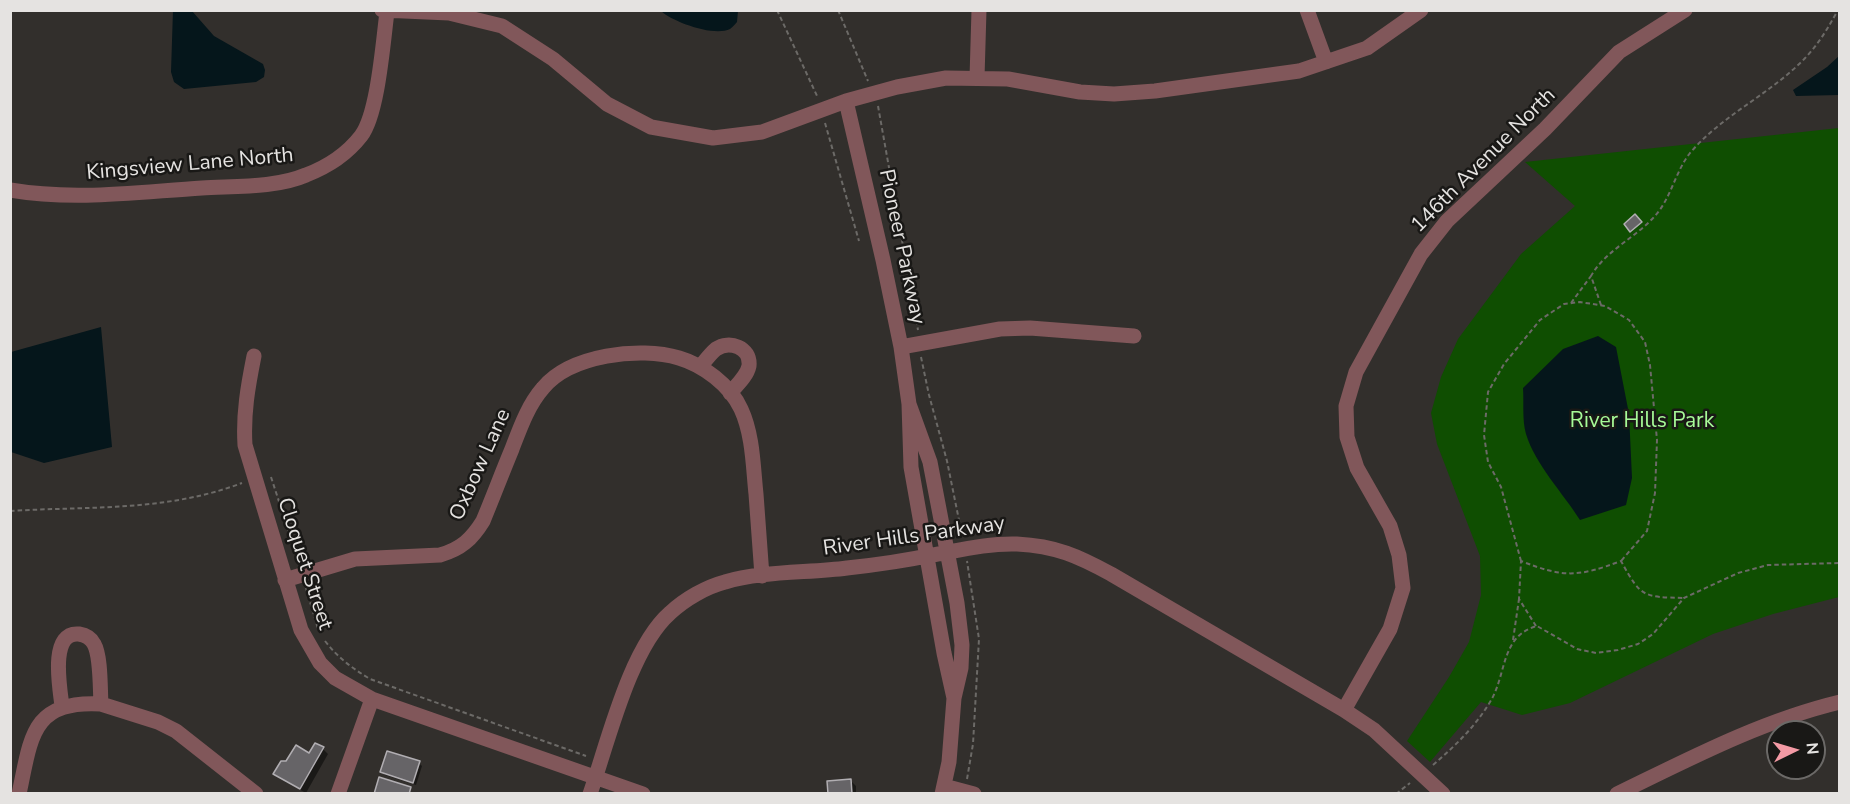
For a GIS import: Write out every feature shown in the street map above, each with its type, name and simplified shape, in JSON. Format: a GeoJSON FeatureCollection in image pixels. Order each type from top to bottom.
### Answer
{"type":"FeatureCollection","features":[{"type":"Feature","properties":{"kind":"street"},"geometry":{"type":"LineString","coordinates":[[976,78],[980,10]]}},
{"type":"Feature","properties":{"kind":"street"},"geometry":{"type":"LineString","coordinates":[[1307,10],[1326,62]]}},
{"type":"Feature","properties":{"kind":"street","name":"Kingsview Lane North"},"geometry":{"type":"LineString","coordinates":[[10,190],[35,194],[84,196],[268,184],[304,176],[340,157],[362,135],[375,100],[385,11],[449,13],[502,26],[554,58],[607,104],[651,127],[713,138],[762,132],[846,101],[897,87],[946,78],[1008,79],[1080,92],[1114,94],[1155,91],[1299,71],[1367,48],[1421,10]]}},
{"type":"Feature","properties":{"kind":"street","name":"146th Avenue North"},"geometry":{"type":"LineString","coordinates":[[1344,710],[1390,629],[1403,588],[1400,555],[1390,526],[1357,468],[1347,437],[1346,406],[1356,372],[1421,254],[1447,221],[1545,129],[1619,52],[1684,10]]}},
{"type":"Feature","properties":{"kind":"street","name":"Pioneer Parkway"},"geometry":{"type":"LineString","coordinates":[[846,101],[901,347],[909,404],[911,467],[945,662],[954,698]]}},
{"type":"Feature","properties":{"kind":"street"},"geometry":{"type":"LineString","coordinates":[[901,347],[1000,328],[1134,336]]}},
{"type":"Feature","properties":{"kind":"street"},"geometry":{"type":"LineString","coordinates":[[700,367],[714,350],[724,345],[734,345],[742,349],[748,357],[749,367],[745,376],[730,393]]}},
{"type":"Feature","properties":{"kind":"street","name":"Oxbow Lane"},"geometry":{"type":"LineString","coordinates":[[285,580],[355,559],[440,555],[453,552],[465,545],[483,521],[520,427],[543,387],[567,369],[583,361],[604,356],[656,354],[679,358],[700,367],[717,379],[741,408],[752,451],[762,576]]}},
{"type":"Feature","properties":{"kind":"street","name":"Cloquet Street"},"geometry":{"type":"LineString","coordinates":[[254,356],[246,396],[245,445],[301,630],[320,663],[335,678],[372,699],[643,794]]}},
{"type":"Feature","properties":{"kind":"street","name":"Pioneer Parkway"},"geometry":{"type":"LineString","coordinates":[[909,404],[930,462],[948,552],[962,645],[961,668],[954,698],[953,728],[943,790]]}},
{"type":"Feature","properties":{"kind":"street","name":"River Hills Parkway"},"geometry":{"type":"LineString","coordinates":[[590,794],[626,688],[653,631],[670,613],[706,590],[725,582],[762,576],[848,568],[990,545],[1016,544],[1046,547],[1076,555],[1344,710],[1374,730],[1443,794]]}},
{"type":"Feature","properties":{"kind":"street"},"geometry":{"type":"LineString","coordinates":[[62,706],[59,647],[65,638],[76,633],[87,636],[94,644],[98,659],[101,704]]}},
{"type":"Feature","properties":{"kind":"street"},"geometry":{"type":"LineString","coordinates":[[338,794],[372,699]]}},
{"type":"Feature","properties":{"kind":"street"},"geometry":{"type":"LineString","coordinates":[[1617,794],[1754,730],[1839,702]]}},
{"type":"Feature","properties":{"kind":"street"},"geometry":{"type":"LineString","coordinates":[[19,794],[31,738],[48,715],[62,706],[74,704],[101,704],[158,722],[176,731],[256,794]]}},
{"type":"Feature","properties":{"kind":"street"},"geometry":{"type":"LineString","coordinates":[[943,790],[969,792]]}},
{"type":"Feature","properties":{"kind":"path"},"geometry":{"type":"LineString","coordinates":[[838,10],[862,63],[879,110],[928,395],[947,462],[965,549],[979,639],[969,792]]}},
{"type":"Feature","properties":{"kind":"path"},"geometry":{"type":"LineString","coordinates":[[1571,303],[1596,268],[1654,217],[1663,205],[1689,154],[1718,127],[1786,76],[1806,57],[1821,40],[1838,10]]}},
{"type":"Feature","properties":{"kind":"path"},"geometry":{"type":"LineString","coordinates":[[1591,276],[1601,305]]}},
{"type":"Feature","properties":{"kind":"path"},"geometry":{"type":"LineString","coordinates":[[1513,641],[1520,598],[1521,561],[1500,487],[1488,462],[1484,435],[1488,392],[1504,364],[1540,320],[1564,304],[1580,302],[1601,305],[1629,320],[1645,342],[1650,365],[1657,440],[1655,493],[1647,531],[1621,561],[1591,572],[1568,574],[1548,571],[1521,561]]}},
{"type":"Feature","properties":{"kind":"path"},"geometry":{"type":"LineString","coordinates":[[270,474],[299,563]]}},
{"type":"Feature","properties":{"kind":"path"},"geometry":{"type":"LineString","coordinates":[[10,511],[111,508],[176,502],[213,494],[245,482]]}},
{"type":"Feature","properties":{"kind":"path"},"geometry":{"type":"LineString","coordinates":[[1621,561],[1636,588],[1645,595],[1684,598]]}},
{"type":"Feature","properties":{"kind":"path"},"geometry":{"type":"LineString","coordinates":[[1520,598],[1537,626],[1576,649],[1596,653],[1638,644],[1653,634],[1684,598],[1738,573],[1768,565],[1839,563]]}},
{"type":"Feature","properties":{"kind":"path"},"geometry":{"type":"LineString","coordinates":[[305,584],[321,636],[335,655],[370,679],[590,757]]}},
{"type":"Feature","properties":{"kind":"path"},"geometry":{"type":"LineString","coordinates":[[1435,763],[1466,735],[1491,701],[1499,685],[1509,647],[1513,641],[1519,634],[1537,626]]}},
{"type":"Feature","properties":{"kind":"path"},"geometry":{"type":"LineString","coordinates":[[1396,794],[1415,780]]}},
{"type":"Feature","properties":{"kind":"green space","name":"River Hills Park"},"geometry":{"type":"Polygon","coordinates":[[[1839,128],[1839,597],[1773,614],[1713,634],[1570,703],[1522,715],[1481,702],[1430,762],[1407,741],[1469,642],[1481,595],[1480,556],[1437,444],[1431,413],[1441,377],[1458,339],[1521,254],[1575,206],[1525,162],[1839,128]]]}},
{"type":"Feature","properties":{"kind":"shaded area"},"geometry":{"type":"Polygon","coordinates":[[[173,10],[192,11],[214,36],[263,64],[264,77],[256,82],[184,89],[174,82],[171,72],[173,10]]]}},
{"type":"Feature","properties":{"kind":"shaded area"},"geometry":{"type":"Polygon","coordinates":[[[738,10],[737,22],[730,29],[723,31],[704,30],[684,24],[661,11],[738,10]]]}},
{"type":"Feature","properties":{"kind":"shaded area"},"geometry":{"type":"Polygon","coordinates":[[[1839,56],[1839,95],[1796,96],[1793,90],[1839,56]]]}},
{"type":"Feature","properties":{"kind":"shaded area"},"geometry":{"type":"Polygon","coordinates":[[[101,327],[112,447],[44,463],[11,452],[11,352],[101,327]]]}},
{"type":"Feature","properties":{"kind":"shaded area"},"geometry":{"type":"Polygon","coordinates":[[[1598,336],[1616,347],[1629,414],[1632,478],[1626,505],[1580,520],[1530,445],[1524,423],[1523,388],[1563,349],[1598,336]]]}},
{"type":"Feature","properties":{"kind":"building"},"geometry":{"type":"Polygon","coordinates":[[[1635,214],[1642,222],[1630,232],[1624,224],[1635,214]]]}},
{"type":"Feature","properties":{"kind":"building"},"geometry":{"type":"Polygon","coordinates":[[[315,743],[324,747],[300,789],[273,774],[281,761],[286,761],[296,745],[309,753],[315,743]]]}},
{"type":"Feature","properties":{"kind":"building"},"geometry":{"type":"Polygon","coordinates":[[[387,751],[420,761],[413,783],[380,772],[387,751]]]}},
{"type":"Feature","properties":{"kind":"building"},"geometry":{"type":"Polygon","coordinates":[[[379,777],[411,787],[409,794],[374,794],[379,777]]]}},
{"type":"Feature","properties":{"kind":"building"},"geometry":{"type":"Polygon","coordinates":[[[851,779],[852,794],[828,794],[827,781],[851,779]]]}}]}
